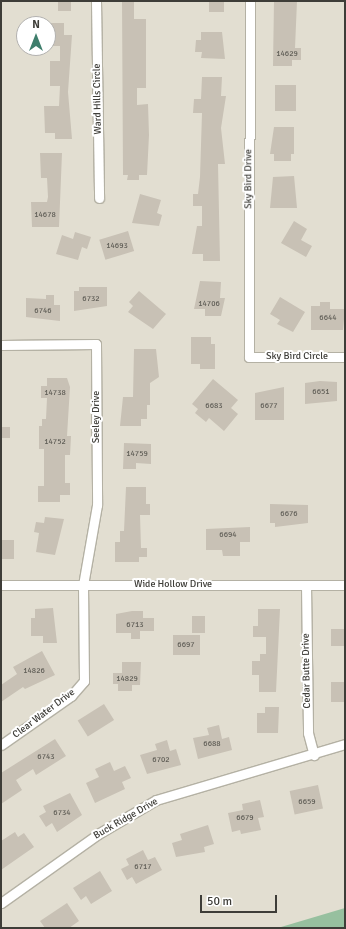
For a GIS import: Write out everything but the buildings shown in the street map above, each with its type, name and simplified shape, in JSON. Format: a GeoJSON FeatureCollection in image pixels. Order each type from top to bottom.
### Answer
{"type":"FeatureCollection","features":[{"type":"Feature","properties":{"kind":"street","name":"Ward Hills Circle"},"geometry":{"type":"LineString","coordinates":[[96,1],[99,198]]}},
{"type":"Feature","properties":{"kind":"street","name":"Sky Bird Drive"},"geometry":{"type":"LineString","coordinates":[[249,357],[250,1]]}},
{"type":"Feature","properties":{"kind":"street","name":"Seeley Drive"},"geometry":{"type":"LineString","coordinates":[[1,345],[96,344],[97,505],[83,585]]}},
{"type":"Feature","properties":{"kind":"street","name":"Sky Bird Circle"},"geometry":{"type":"LineString","coordinates":[[249,357],[345,357]]}},
{"type":"Feature","properties":{"kind":"street","name":"Wide Hollow Drive"},"geometry":{"type":"LineString","coordinates":[[1,585],[345,585]]}},
{"type":"Feature","properties":{"kind":"street","name":"Clear Water Drive"},"geometry":{"type":"LineString","coordinates":[[1,745],[71,696],[84,681],[83,585]]}},
{"type":"Feature","properties":{"kind":"street","name":"Cedar Butte Drive"},"geometry":{"type":"LineString","coordinates":[[306,585],[308,733],[314,755]]}},
{"type":"Feature","properties":{"kind":"street","name":"Buck Ridge Drive"},"geometry":{"type":"LineString","coordinates":[[1,903],[98,834],[156,800],[242,772],[314,755],[345,744]]}},
{"type":"Feature","properties":{"kind":"green space"},"geometry":{"type":"Polygon","coordinates":[[[345,908],[345,928],[281,928],[281,927],[345,908]]]}}]}
